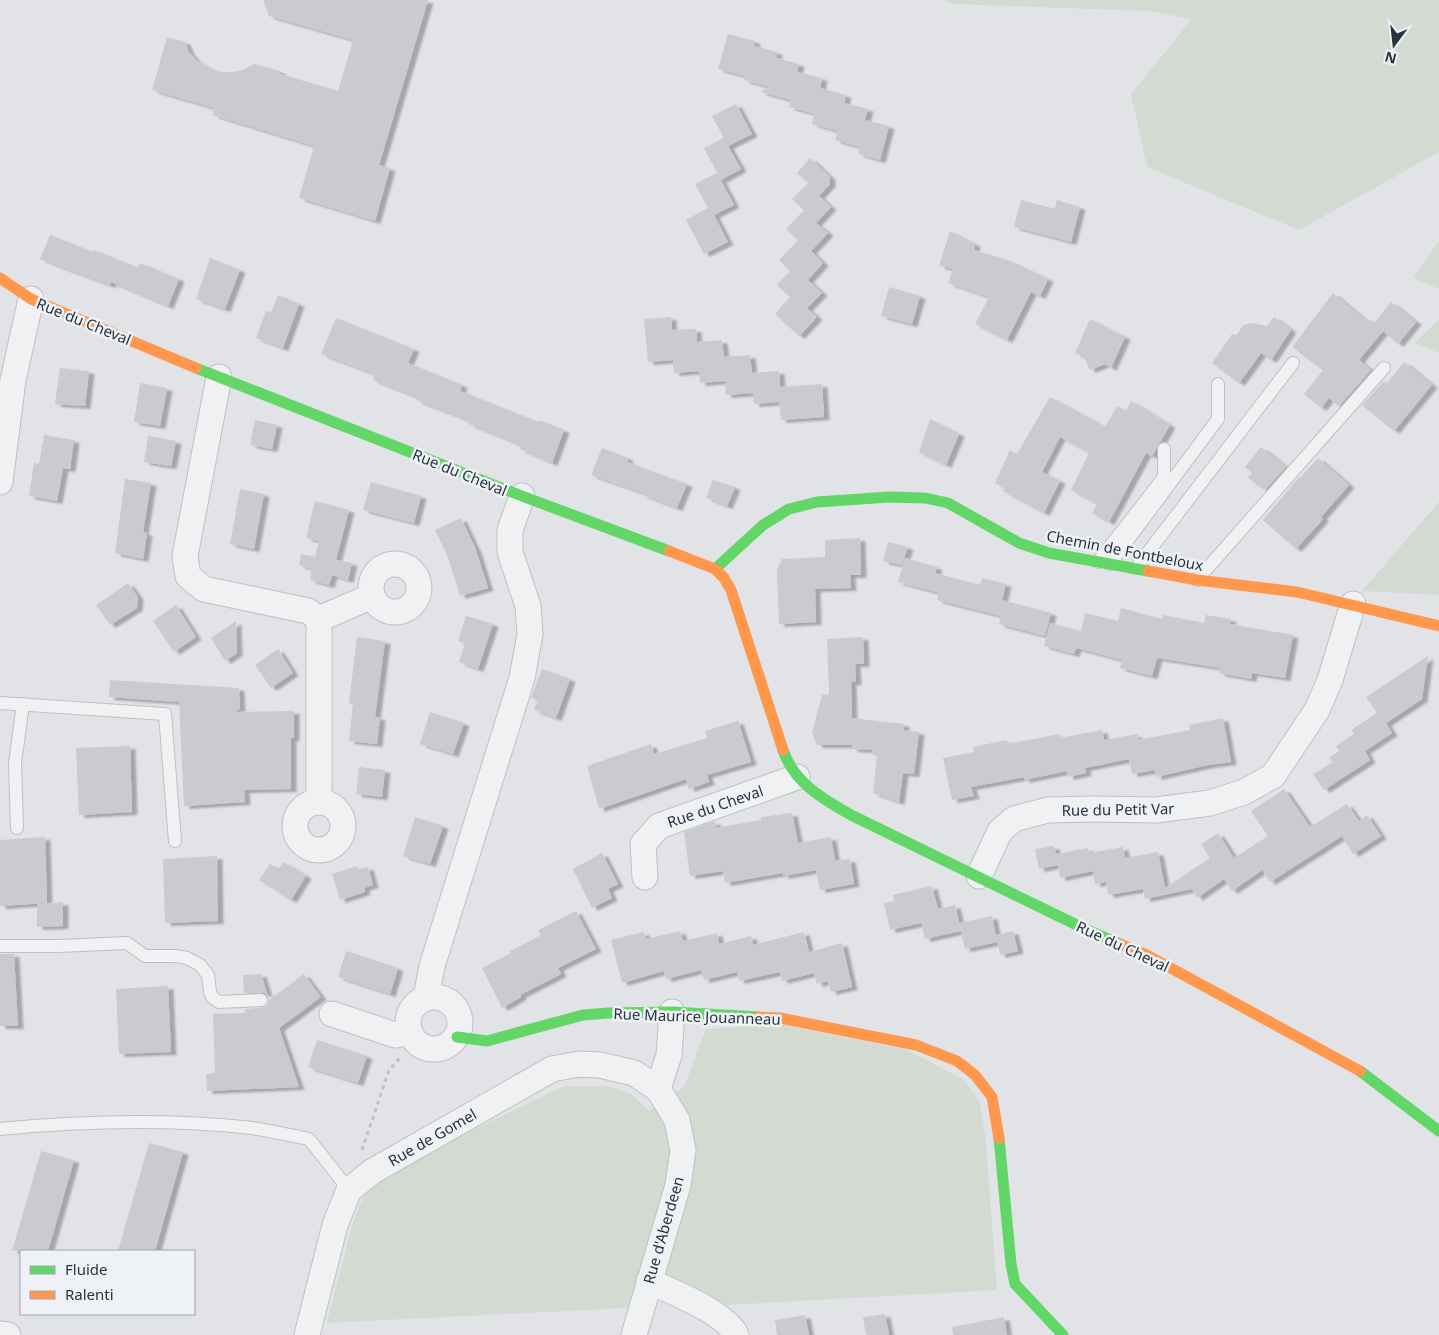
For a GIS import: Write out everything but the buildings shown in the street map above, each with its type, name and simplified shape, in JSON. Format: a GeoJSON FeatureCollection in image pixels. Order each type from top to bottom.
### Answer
{"type":"FeatureCollection","features":[{"type":"Feature","properties":{"kind":"street","name":"Rue du Cheval"},"geometry":{"type":"LineString","coordinates":[[0,278],[31,299],[219,377],[522,496],[715,568],[731,590],[786,759],[797,777],[820,797],[851,815],[946,862],[979,876],[1083,928],[1145,954],[1364,1074],[1439,1131]]}},
{"type":"Feature","properties":{"kind":"street"},"geometry":{"type":"LineString","coordinates":[[0,482],[14,380],[31,299]]}},
{"type":"Feature","properties":{"kind":"street"},"geometry":{"type":"LineString","coordinates":[[219,377],[185,556],[188,576],[204,589],[308,611],[319,619]]}},
{"type":"Feature","properties":{"kind":"street"},"geometry":{"type":"LineString","coordinates":[[426,998],[432,966],[522,678],[530,634],[528,606],[510,552],[510,530],[522,496]]}},
{"type":"Feature","properties":{"kind":"street","name":"Chemin de Fontbeloux"},"geometry":{"type":"LineString","coordinates":[[715,568],[763,525],[789,509],[817,502],[889,497],[925,498],[948,503],[1019,543],[1049,553],[1197,580],[1297,592],[1439,626]]}},
{"type":"Feature","properties":{"kind":"street"},"geometry":{"type":"LineString","coordinates":[[319,619],[372,596]]}},
{"type":"Feature","properties":{"kind":"street","name":"Rue du Petit Var"},"geometry":{"type":"LineString","coordinates":[[979,876],[1000,831],[1014,819],[1048,810],[1156,810],[1210,803],[1244,792],[1273,776],[1317,710],[1330,680],[1353,604]]}},
{"type":"Feature","properties":{"kind":"street"},"geometry":{"type":"LineString","coordinates":[[319,619],[319,802]]}},
{"type":"Feature","properties":{"kind":"street","name":"Rue du Cheval"},"geometry":{"type":"LineString","coordinates":[[645,877],[642,844],[659,826],[797,777]]}},
{"type":"Feature","properties":{"kind":"street"},"geometry":{"type":"LineString","coordinates":[[426,998],[444,999],[457,1010],[460,1028],[456,1037],[445,1047],[437,1049],[422,1045],[413,1036],[408,1023],[410,1015],[419,1002],[426,998]]}},
{"type":"Feature","properties":{"kind":"street"},"geometry":{"type":"LineString","coordinates":[[658,1090],[669,1055],[672,1012]]}},
{"type":"Feature","properties":{"kind":"street","name":"Rue Maurice Jouanneau"},"geometry":{"type":"LineString","coordinates":[[456,1037],[487,1041],[583,1015],[672,1012],[780,1018],[916,1045],[957,1061],[975,1075],[992,1097],[998,1131],[1011,1264],[1015,1284],[1063,1335]]}},
{"type":"Feature","properties":{"kind":"street"},"geometry":{"type":"LineString","coordinates":[[332,1014],[395,1035],[413,1036]]}},
{"type":"Feature","properties":{"kind":"street","name":"Rue de Gomel"},"geometry":{"type":"LineString","coordinates":[[348,1190],[373,1171],[552,1069],[580,1064],[600,1065],[634,1073],[658,1090]]}},
{"type":"Feature","properties":{"kind":"street","name":"Rue d'Aberdeen"},"geometry":{"type":"LineString","coordinates":[[634,1335],[678,1185],[683,1150],[677,1120],[658,1090]]}},
{"type":"Feature","properties":{"kind":"street"},"geometry":{"type":"LineString","coordinates":[[307,1335],[334,1225],[348,1190]]}},
{"type":"Feature","properties":{"kind":"street"},"geometry":{"type":"LineString","coordinates":[[649,1281],[686,1297],[713,1314],[734,1331],[736,1335]]}},
{"type":"Feature","properties":{"kind":"street"},"geometry":{"type":"LineString","coordinates":[[0,1334],[8,1335]]}},
{"type":"Feature","properties":{"kind":"lane"},"geometry":{"type":"LineString","coordinates":[[1136,568],[1293,363]]}},
{"type":"Feature","properties":{"kind":"lane"},"geometry":{"type":"LineString","coordinates":[[1197,580],[1384,368]]}},
{"type":"Feature","properties":{"kind":"lane"},"geometry":{"type":"LineString","coordinates":[[1104,563],[1218,419],[1218,384]]}},
{"type":"Feature","properties":{"kind":"lane"},"geometry":{"type":"LineString","coordinates":[[1104,563],[1164,476],[1164,449]]}},
{"type":"Feature","properties":{"kind":"lane"},"geometry":{"type":"LineString","coordinates":[[0,703],[165,714],[175,841]]}},
{"type":"Feature","properties":{"kind":"lane"},"geometry":{"type":"LineString","coordinates":[[18,828],[15,763],[23,704]]}},
{"type":"Feature","properties":{"kind":"lane"},"geometry":{"type":"LineString","coordinates":[[0,946],[127,943],[145,956],[176,956],[187,958],[200,965],[208,975],[212,997],[219,1002],[261,1000]]}},
{"type":"Feature","properties":{"kind":"lane"},"geometry":{"type":"LineString","coordinates":[[0,1129],[70,1123],[170,1123],[253,1128],[309,1138],[348,1190]]}},
{"type":"Feature","properties":{"kind":"path"},"geometry":{"type":"LineString","coordinates":[[361,1153],[389,1070],[413,1036]]}},
{"type":"Feature","properties":{"kind":"shaded area"},"geometry":{"type":"Polygon","coordinates":[[[944,0],[1439,0],[1439,152],[1299,230],[1147,167],[1131,94],[1192,19],[1148,11],[952,4],[944,0]]]}},
{"type":"Feature","properties":{"kind":"shaded area"},"geometry":{"type":"Polygon","coordinates":[[[1439,241],[1439,289],[1413,278],[1439,241]]]}},
{"type":"Feature","properties":{"kind":"shaded area"},"geometry":{"type":"Polygon","coordinates":[[[1439,319],[1439,353],[1415,343],[1439,319]]]}},
{"type":"Feature","properties":{"kind":"shaded area"},"geometry":{"type":"Polygon","coordinates":[[[1439,502],[1439,595],[1362,591],[1439,502]]]}},
{"type":"Feature","properties":{"kind":"shaded area"},"geometry":{"type":"Polygon","coordinates":[[[778,1024],[907,1050],[963,1079],[979,1100],[985,1132],[997,1290],[726,1305],[683,1285],[625,1308],[327,1323],[353,1222],[367,1188],[390,1170],[564,1086],[608,1086],[631,1094],[649,1111],[684,1087],[706,1029],[778,1024]]]}},
{"type":"Feature","properties":{"kind":"traffic: fast"},"geometry":{"type":"LineString","coordinates":[[196,368],[522,496],[669,551]]}},
{"type":"Feature","properties":{"kind":"traffic: fast"},"geometry":{"type":"LineString","coordinates":[[715,569],[763,525],[789,509],[817,502],[889,497],[925,498],[948,503],[1019,543],[1049,553],[1148,571]]}},
{"type":"Feature","properties":{"kind":"traffic: fast"},"geometry":{"type":"LineString","coordinates":[[783,750],[794,772],[802,781],[840,809],[1083,928],[1120,944]]}},
{"type":"Feature","properties":{"kind":"traffic: fast"},"geometry":{"type":"LineString","coordinates":[[457,1037],[487,1041],[583,1015],[608,1013],[672,1012],[758,1017]]}},
{"type":"Feature","properties":{"kind":"traffic: fast"},"geometry":{"type":"LineString","coordinates":[[1360,1071],[1439,1131]]}},
{"type":"Feature","properties":{"kind":"traffic: fast"},"geometry":{"type":"LineString","coordinates":[[999,1138],[1011,1264],[1015,1284],[1063,1335]]}},
{"type":"Feature","properties":{"kind":"traffic: slow"},"geometry":{"type":"LineString","coordinates":[[0,278],[31,299],[196,368]]}},
{"type":"Feature","properties":{"kind":"traffic: slow"},"geometry":{"type":"LineString","coordinates":[[669,551],[715,569],[724,578],[731,590],[783,750]]}},
{"type":"Feature","properties":{"kind":"traffic: slow"},"geometry":{"type":"LineString","coordinates":[[1148,571],[1197,580],[1297,592],[1439,626]]}},
{"type":"Feature","properties":{"kind":"traffic: slow"},"geometry":{"type":"LineString","coordinates":[[1120,944],[1145,954],[1360,1071]]}},
{"type":"Feature","properties":{"kind":"traffic: slow"},"geometry":{"type":"LineString","coordinates":[[758,1017],[780,1018],[916,1045],[957,1061],[975,1075],[992,1097],[999,1138]]}}]}
